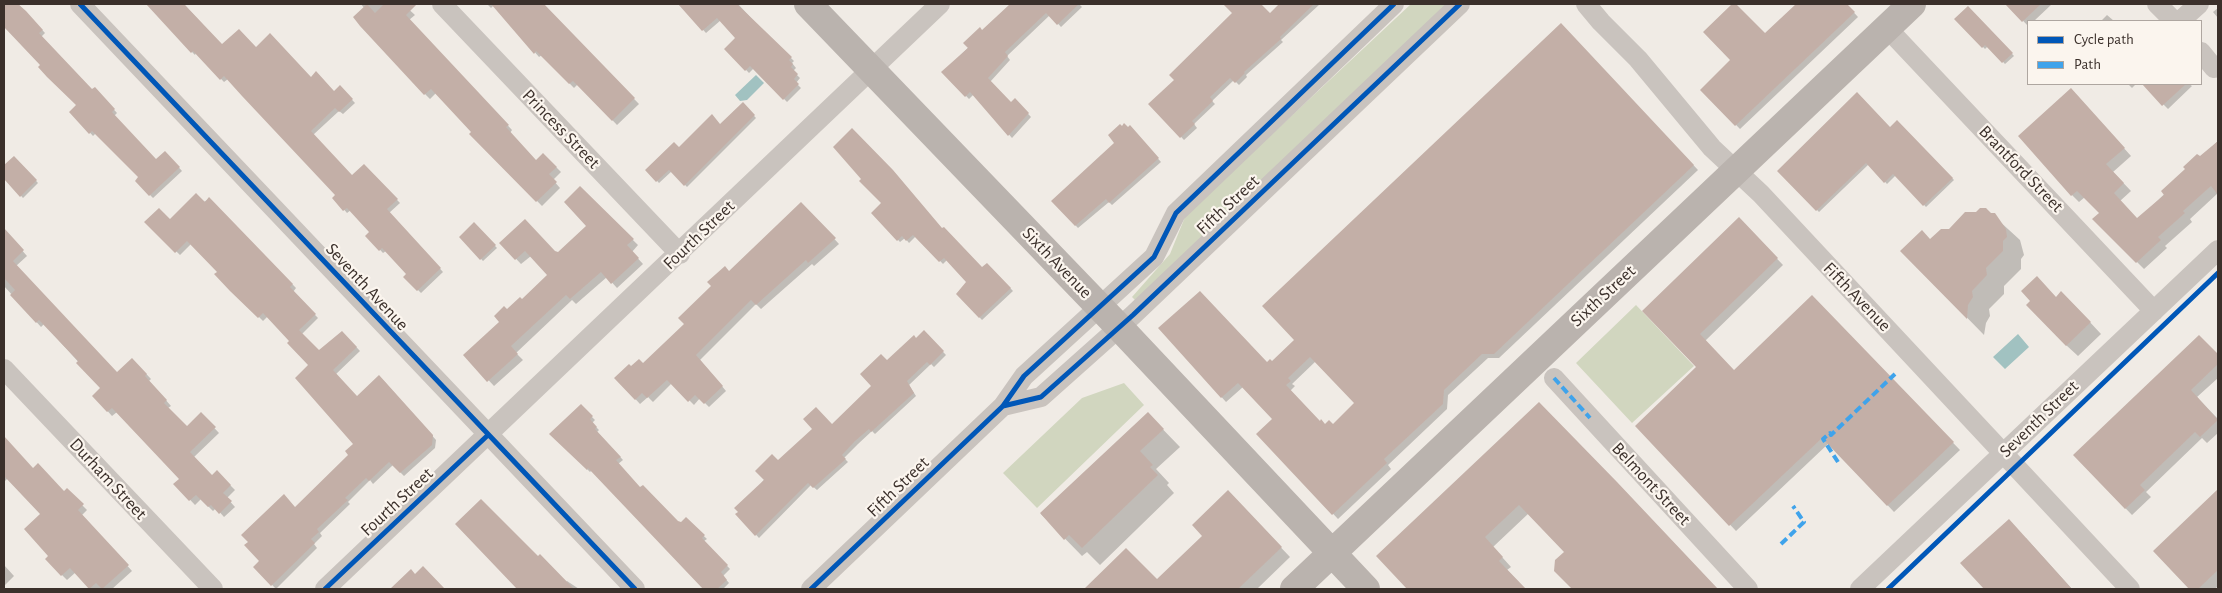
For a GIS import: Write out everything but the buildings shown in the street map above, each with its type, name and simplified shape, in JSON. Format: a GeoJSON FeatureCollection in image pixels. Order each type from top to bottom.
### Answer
{"type":"FeatureCollection","features":[{"type":"Feature","properties":{"kind":"street","name":"Seventh Avenue"},"geometry":{"type":"LineString","coordinates":[[80,4],[635,589]]}},
{"type":"Feature","properties":{"kind":"street","name":"Princess Street"},"geometry":{"type":"LineString","coordinates":[[442,4],[680,254]]}},
{"type":"Feature","properties":{"kind":"street","name":"Sixth Avenue"},"geometry":{"type":"LineString","coordinates":[[808,4],[1100,307],[1366,589]]}},
{"type":"Feature","properties":{"kind":"street","name":"Fourth Street"},"geometry":{"type":"LineString","coordinates":[[325,589],[680,254],[940,4]]}},
{"type":"Feature","properties":{"kind":"street","name":"Fifth Street"},"geometry":{"type":"LineString","coordinates":[[811,589],[1003,406],[1024,376],[1154,257],[1176,213],[1394,4]]}},
{"type":"Feature","properties":{"kind":"street","name":"Fifth Street"},"geometry":{"type":"LineString","coordinates":[[1003,406],[1041,397],[1119,327],[1460,4]]}},
{"type":"Feature","properties":{"kind":"street"},"geometry":{"type":"LineString","coordinates":[[1572,4],[1601,22]]}},
{"type":"Feature","properties":{"kind":"street","name":"Fifth Avenue"},"geometry":{"type":"LineString","coordinates":[[1586,4],[1638,59],[1712,148],[1736,170],[1882,323],[2130,589]]}},
{"type":"Feature","properties":{"kind":"street","name":"Sixth Street"},"geometry":{"type":"LineString","coordinates":[[1294,589],[1912,4]]}},
{"type":"Feature","properties":{"kind":"street"},"geometry":{"type":"LineString","coordinates":[[2157,4],[2173,20]]}},
{"type":"Feature","properties":{"kind":"street"},"geometry":{"type":"LineString","coordinates":[[2181,20],[2199,4]]}},
{"type":"Feature","properties":{"kind":"street","name":"Brantford Street"},"geometry":{"type":"LineString","coordinates":[[1886,28],[2154,310]]}},
{"type":"Feature","properties":{"kind":"street"},"geometry":{"type":"LineString","coordinates":[[2202,53],[2214,68]]}},
{"type":"Feature","properties":{"kind":"street","name":"Seventh Street"},"geometry":{"type":"LineString","coordinates":[[1860,589],[2218,250]]}},
{"type":"Feature","properties":{"kind":"street","name":"Durham Street"},"geometry":{"type":"LineString","coordinates":[[4,369],[213,589]]}},
{"type":"Feature","properties":{"kind":"street","name":"Belmont Street"},"geometry":{"type":"LineString","coordinates":[[1554,378],[1748,589]]}},
{"type":"Feature","properties":{"kind":"green space"},"geometry":{"type":"Polygon","coordinates":[[[1411,4],[1449,4],[1136,301],[1132,297],[1170,254],[1185,217],[1194,207],[1411,4]]]}},
{"type":"Feature","properties":{"kind":"green space"},"geometry":{"type":"Polygon","coordinates":[[[1636,305],[1694,366],[1632,423],[1576,363],[1636,305]]]}},
{"type":"Feature","properties":{"kind":"green space"},"geometry":{"type":"Polygon","coordinates":[[[1124,383],[1144,405],[1037,508],[1003,473],[1082,398],[1124,383]]]}},
{"type":"Feature","properties":{"kind":"water"},"geometry":{"type":"Polygon","coordinates":[[[756,75],[764,83],[747,100],[740,101],[735,95],[756,75]]]}},
{"type":"Feature","properties":{"kind":"water"},"geometry":{"type":"Polygon","coordinates":[[[2018,334],[2029,347],[2005,369],[1993,357],[2018,334]]]}},
{"type":"Feature","properties":{"kind":"marked path"},"geometry":{"type":"LineString","coordinates":[[1838,462],[1823,439],[1830,433],[1831,435],[1895,374]]}},
{"type":"Feature","properties":{"kind":"marked path"},"geometry":{"type":"LineString","coordinates":[[1554,378],[1590,418]]}},
{"type":"Feature","properties":{"kind":"marked path"},"geometry":{"type":"LineString","coordinates":[[1781,544],[1804,522],[1793,506]]}},
{"type":"Feature","properties":{"kind":"cycle path"},"geometry":{"type":"LineString","coordinates":[[80,4],[635,589]]}},
{"type":"Feature","properties":{"kind":"cycle path"},"geometry":{"type":"LineString","coordinates":[[811,589],[1003,406],[1024,376],[1154,257],[1176,213],[1394,4]]}},
{"type":"Feature","properties":{"kind":"cycle path"},"geometry":{"type":"LineString","coordinates":[[1003,406],[1041,397],[1133,315],[1460,4]]}},
{"type":"Feature","properties":{"kind":"cycle path"},"geometry":{"type":"LineString","coordinates":[[1888,589],[2218,273]]}},
{"type":"Feature","properties":{"kind":"cycle path"},"geometry":{"type":"LineString","coordinates":[[325,589],[488,435]]}}]}
